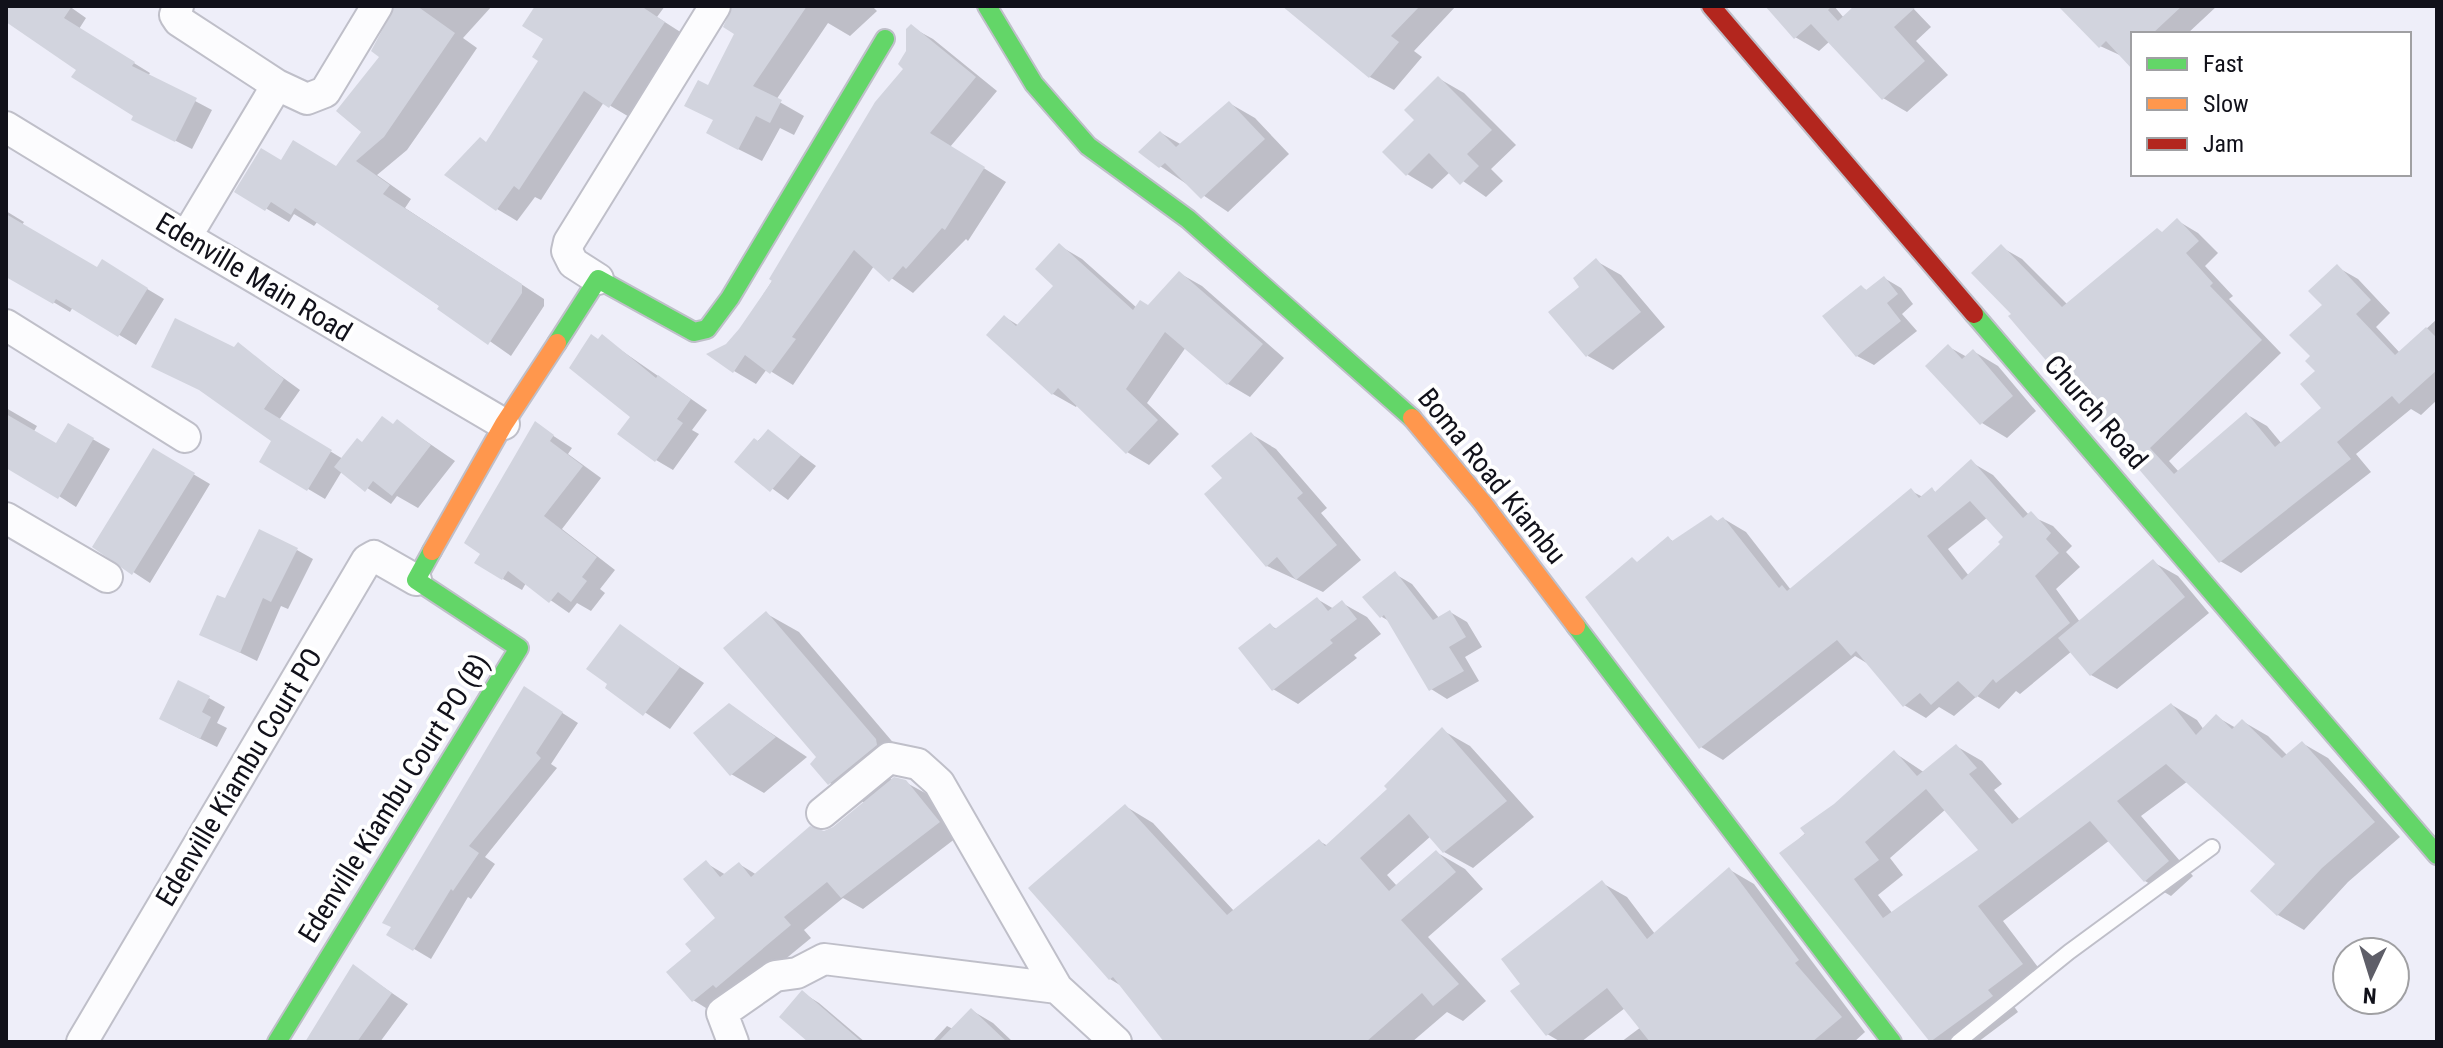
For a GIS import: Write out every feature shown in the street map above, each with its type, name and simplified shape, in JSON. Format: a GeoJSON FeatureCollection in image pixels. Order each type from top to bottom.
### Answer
{"type":"FeatureCollection","features":[{"type":"Feature","properties":{"kind":"street"},"geometry":{"type":"LineString","coordinates":[[178,6],[175,15],[179,21],[277,85],[307,99],[325,92],[377,6]]}},
{"type":"Feature","properties":{"kind":"street"},"geometry":{"type":"LineString","coordinates":[[715,6],[569,242],[567,251],[573,263],[598,279],[694,332],[707,329],[730,298],[885,39]]}},
{"type":"Feature","properties":{"kind":"street","name":"Boma Road Kiambu"},"geometry":{"type":"LineString","coordinates":[[987,6],[1034,84],[1088,146],[1188,219],[1403,408],[1482,502],[1892,1042]]}},
{"type":"Feature","properties":{"kind":"street","name":"Church Road"},"geometry":{"type":"LineString","coordinates":[[1711,6],[2437,855]]}},
{"type":"Feature","properties":{"kind":"street"},"geometry":{"type":"LineString","coordinates":[[186,237],[277,85]]}},
{"type":"Feature","properties":{"kind":"street","name":"Edenville Main Road"},"geometry":{"type":"LineString","coordinates":[[6,127],[504,424]]}},
{"type":"Feature","properties":{"kind":"street"},"geometry":{"type":"LineString","coordinates":[[416,580],[504,424],[598,279]]}},
{"type":"Feature","properties":{"kind":"street"},"geometry":{"type":"LineString","coordinates":[[6,325],[185,437]]}},
{"type":"Feature","properties":{"kind":"street"},"geometry":{"type":"LineString","coordinates":[[6,518],[107,577]]}},
{"type":"Feature","properties":{"kind":"street","name":"Edenville Kiambu Court PO"},"geometry":{"type":"LineString","coordinates":[[82,1042],[367,560],[374,556],[416,580]]}},
{"type":"Feature","properties":{"kind":"street","name":"Edenville Kiambu Court PO (B)"},"geometry":{"type":"LineString","coordinates":[[277,1042],[519,648],[416,580]]}},
{"type":"Feature","properties":{"kind":"street"},"geometry":{"type":"LineString","coordinates":[[822,813],[889,758],[903,758],[918,764],[939,783],[1057,988],[1116,1042]]}},
{"type":"Feature","properties":{"kind":"street"},"geometry":{"type":"LineString","coordinates":[[733,1042],[722,1013],[775,976],[797,973],[824,959],[1057,988]]}},
{"type":"Feature","properties":{"kind":"lane"},"geometry":{"type":"LineString","coordinates":[[1958,1042],[2019,990],[2212,847]]}},
{"type":"Feature","properties":{"kind":"building"},"geometry":{"type":"Polygon","coordinates":[[[6,6],[72,6],[64,18],[135,62],[132,66],[197,98],[175,142],[131,120],[133,116],[71,77],[76,70],[6,22],[6,6]]]}},
{"type":"Feature","properties":{"kind":"building"},"geometry":{"type":"Polygon","coordinates":[[[395,6],[417,6],[455,33],[384,137],[356,161],[390,185],[383,194],[522,284],[522,293],[488,345],[437,309],[439,306],[295,208],[291,215],[271,202],[265,211],[234,192],[261,148],[281,160],[293,140],[336,166],[361,132],[336,111],[379,57],[371,51],[395,6]]]}},
{"type":"Feature","properties":{"kind":"building"},"geometry":{"type":"Polygon","coordinates":[[[535,6],[641,6],[665,22],[609,108],[584,91],[519,190],[514,186],[496,211],[444,175],[480,137],[486,142],[538,61],[532,57],[543,39],[522,26],[535,6]]]}},
{"type":"Feature","properties":{"kind":"building"},"geometry":{"type":"Polygon","coordinates":[[[733,6],[807,6],[753,86],[782,100],[770,123],[756,116],[738,150],[706,133],[713,120],[684,106],[698,80],[708,85],[734,34],[723,27],[733,6]]]}},
{"type":"Feature","properties":{"kind":"building"},"geometry":{"type":"Polygon","coordinates":[[[1282,6],[1420,6],[1391,36],[1399,42],[1369,78],[1282,6]]]}},
{"type":"Feature","properties":{"kind":"building"},"geometry":{"type":"Polygon","coordinates":[[[1765,6],[1832,6],[1828,10],[1838,21],[1854,6],[1917,6],[1894,27],[1925,61],[1882,100],[1811,24],[1794,39],[1765,6]]]}},
{"type":"Feature","properties":{"kind":"building"},"geometry":{"type":"Polygon","coordinates":[[[2058,6],[2182,6],[2154,32],[2131,32],[2131,68],[2106,41],[2099,48],[2058,6]]]}},
{"type":"Feature","properties":{"kind":"building"},"geometry":{"type":"Polygon","coordinates":[[[911,24],[976,77],[930,133],[985,167],[945,230],[942,228],[906,269],[903,266],[889,282],[854,250],[792,337],[796,339],[770,374],[745,355],[733,373],[706,354],[726,344],[772,281],[769,279],[875,102],[903,69],[898,64],[906,51],[906,29],[911,24]]]}},
{"type":"Feature","properties":{"kind":"building"},"geometry":{"type":"Polygon","coordinates":[[[1438,76],[1492,130],[1467,154],[1479,166],[1460,185],[1429,153],[1406,176],[1382,152],[1414,120],[1404,110],[1438,76]]]}},
{"type":"Feature","properties":{"kind":"building"},"geometry":{"type":"Polygon","coordinates":[[[1229,101],[1265,139],[1201,199],[1165,163],[1159,168],[1138,152],[1160,131],[1176,147],[1229,101]]]}},
{"type":"Feature","properties":{"kind":"building"},"geometry":{"type":"Polygon","coordinates":[[[6,214],[97,267],[102,259],[148,288],[118,337],[56,299],[53,304],[6,277],[6,214]]]}},
{"type":"Feature","properties":{"kind":"building"},"geometry":{"type":"Polygon","coordinates":[[[2177,218],[2199,241],[2186,253],[2213,283],[2210,286],[2262,340],[2150,448],[2174,474],[2246,412],[2275,447],[2321,408],[2300,384],[2315,371],[2305,361],[2310,356],[2289,335],[2322,305],[2308,291],[2337,264],[2371,300],[2356,314],[2395,355],[2426,327],[2437,338],[2437,370],[2399,404],[2392,396],[2337,442],[2351,459],[2219,563],[2008,316],[2011,314],[1971,273],[2001,244],[2062,307],[2157,228],[2162,232],[2177,218]]]}},
{"type":"Feature","properties":{"kind":"building"},"geometry":{"type":"Polygon","coordinates":[[[1059,243],[1133,310],[1140,300],[1148,305],[1179,271],[1263,344],[1227,385],[1165,332],[1126,389],[1158,420],[1126,454],[1058,388],[1052,395],[986,335],[1004,315],[1016,326],[1053,286],[1035,269],[1059,243]]]}},
{"type":"Feature","properties":{"kind":"building"},"geometry":{"type":"Polygon","coordinates":[[[1596,258],[1641,312],[1586,357],[1548,312],[1579,287],[1573,278],[1596,258]]]}},
{"type":"Feature","properties":{"kind":"building"},"geometry":{"type":"Polygon","coordinates":[[[1884,276],[1898,294],[1887,303],[1901,321],[1856,357],[1822,316],[1861,285],[1866,290],[1884,276]]]}},
{"type":"Feature","properties":{"kind":"building"},"geometry":{"type":"Polygon","coordinates":[[[175,318],[234,347],[238,342],[284,379],[264,409],[332,450],[307,491],[259,462],[271,441],[199,390],[151,367],[175,318]]]}},
{"type":"Feature","properties":{"kind":"building"},"geometry":{"type":"Polygon","coordinates":[[[591,334],[598,339],[602,334],[656,378],[658,375],[691,399],[677,419],[683,423],[655,462],[617,434],[630,417],[569,368],[591,334]]]}},
{"type":"Feature","properties":{"kind":"building"},"geometry":{"type":"Polygon","coordinates":[[[1948,344],[1962,359],[1973,349],[2013,396],[1980,425],[1925,366],[1948,344]]]}},
{"type":"Feature","properties":{"kind":"building"},"geometry":{"type":"Polygon","coordinates":[[[6,414],[56,443],[68,423],[94,438],[58,499],[6,468],[6,414]]]}},
{"type":"Feature","properties":{"kind":"building"},"geometry":{"type":"Polygon","coordinates":[[[382,416],[393,424],[397,419],[431,445],[392,496],[373,481],[365,492],[334,467],[357,438],[362,442],[382,416]]]}},
{"type":"Feature","properties":{"kind":"building"},"geometry":{"type":"Polygon","coordinates":[[[535,421],[554,435],[550,441],[583,466],[544,516],[597,557],[582,577],[587,581],[571,602],[558,592],[549,603],[508,571],[502,580],[474,563],[480,554],[464,543],[535,421]]]}},
{"type":"Feature","properties":{"kind":"building"},"geometry":{"type":"Polygon","coordinates":[[[768,429],[801,455],[770,492],[734,462],[754,438],[758,441],[768,429]]]}},
{"type":"Feature","properties":{"kind":"building"},"geometry":{"type":"Polygon","coordinates":[[[1251,432],[1303,493],[1297,498],[1337,545],[1296,580],[1277,557],[1266,567],[1204,494],[1222,478],[1211,466],[1251,432]]]}},
{"type":"Feature","properties":{"kind":"building"},"geometry":{"type":"Polygon","coordinates":[[[153,448],[195,473],[132,575],[92,547],[153,448]]]}},
{"type":"Feature","properties":{"kind":"building"},"geometry":{"type":"Polygon","coordinates":[[[1971,459],[2023,518],[2031,511],[2051,533],[2046,539],[2059,553],[2035,576],[2070,623],[1996,683],[1993,679],[1976,698],[1958,681],[1931,705],[1920,693],[1903,707],[1856,651],[1851,656],[1837,640],[1699,749],[1585,597],[1632,557],[1637,562],[1668,536],[1672,541],[1711,515],[1717,521],[1723,517],[1779,588],[1782,585],[1787,591],[1911,488],[1919,498],[1932,487],[1935,492],[1971,459]],[[1970,501],[1927,536],[1962,580],[2000,544],[1998,542],[2003,537],[1970,501]]]}},
{"type":"Feature","properties":{"kind":"building"},"geometry":{"type":"Polygon","coordinates":[[[259,529],[298,548],[271,602],[263,598],[240,653],[199,635],[217,595],[225,598],[259,529]]]}},
{"type":"Feature","properties":{"kind":"building"},"geometry":{"type":"Polygon","coordinates":[[[2153,559],[2185,597],[2090,676],[2058,638],[2153,559]]]}},
{"type":"Feature","properties":{"kind":"building"},"geometry":{"type":"Polygon","coordinates":[[[1395,571],[1433,620],[1450,610],[1466,637],[1449,647],[1464,671],[1429,691],[1384,615],[1380,618],[1362,597],[1395,571]]]}},
{"type":"Feature","properties":{"kind":"building"},"geometry":{"type":"Polygon","coordinates":[[[1317,597],[1328,611],[1342,600],[1357,619],[1330,640],[1333,643],[1272,691],[1238,648],[1270,623],[1275,629],[1317,597]]]}},
{"type":"Feature","properties":{"kind":"building"},"geometry":{"type":"Polygon","coordinates":[[[766,611],[876,739],[877,745],[828,785],[810,764],[816,757],[723,648],[766,611]]]}},
{"type":"Feature","properties":{"kind":"building"},"geometry":{"type":"Polygon","coordinates":[[[620,624],[680,667],[643,716],[605,688],[607,684],[586,669],[620,624]]]}},
{"type":"Feature","properties":{"kind":"building"},"geometry":{"type":"Polygon","coordinates":[[[178,680],[210,696],[202,712],[211,717],[200,739],[159,719],[178,680]]]}},
{"type":"Feature","properties":{"kind":"building"},"geometry":{"type":"Polygon","coordinates":[[[524,686],[563,712],[536,753],[541,758],[469,846],[479,853],[453,891],[451,889],[413,951],[386,935],[391,927],[382,923],[524,686]]]}},
{"type":"Feature","properties":{"kind":"building"},"geometry":{"type":"Polygon","coordinates":[[[729,703],[776,737],[730,776],[693,733],[729,703]]]}},
{"type":"Feature","properties":{"kind":"building"},"geometry":{"type":"Polygon","coordinates":[[[2171,703],[2196,735],[2216,714],[2232,729],[2242,719],[2282,758],[2302,741],[2375,822],[2322,868],[2277,916],[2250,891],[2275,864],[2166,764],[2117,801],[2169,861],[2144,882],[2090,821],[1978,906],[2023,964],[1988,990],[1993,996],[1930,1042],[1779,853],[1805,834],[1800,828],[1834,804],[1894,750],[1917,776],[1956,744],[1977,768],[1969,774],[2012,824],[2171,703]],[[1926,789],[1865,842],[1879,860],[1854,879],[1883,918],[1978,850],[1926,789]]]}},
{"type":"Feature","properties":{"kind":"building"},"geometry":{"type":"Polygon","coordinates":[[[1442,727],[1507,801],[1443,853],[1409,814],[1360,858],[1389,891],[1436,850],[1456,872],[1401,920],[1459,984],[1433,1006],[1422,993],[1366,1042],[1164,1042],[1113,977],[1109,980],[1028,888],[1125,804],[1227,915],[1319,839],[1325,846],[1387,789],[1384,786],[1442,727]]]}},
{"type":"Feature","properties":{"kind":"building"},"geometry":{"type":"Polygon","coordinates":[[[894,777],[906,780],[940,822],[841,898],[827,882],[784,917],[791,925],[716,988],[713,985],[692,1002],[666,972],[691,951],[685,944],[715,918],[683,879],[706,860],[720,877],[739,862],[751,877],[810,826],[824,831],[833,827],[894,777]]]}},
{"type":"Feature","properties":{"kind":"building"},"geometry":{"type":"Polygon","coordinates":[[[1729,867],[1799,960],[1795,963],[1842,1017],[1812,1042],[1650,1042],[1607,988],[1546,1036],[1510,991],[1520,984],[1501,959],[1602,880],[1647,939],[1729,867]]]}},
{"type":"Feature","properties":{"kind":"building"},"geometry":{"type":"Polygon","coordinates":[[[353,964],[392,993],[357,1042],[305,1042],[353,964]]]}},
{"type":"Feature","properties":{"kind":"building"},"geometry":{"type":"Polygon","coordinates":[[[802,990],[862,1042],[808,1042],[779,1017],[802,990]]]}},
{"type":"Feature","properties":{"kind":"building"},"geometry":{"type":"Polygon","coordinates":[[[971,1008],[1007,1042],[938,1042],[971,1008]]]}},
{"type":"Feature","properties":{"kind":"traffic: fast"},"geometry":{"type":"LineString","coordinates":[[987,6],[1034,84],[1088,146],[1188,219],[1412,418]]}},
{"type":"Feature","properties":{"kind":"traffic: fast"},"geometry":{"type":"LineString","coordinates":[[557,343],[598,279],[694,332],[707,329],[730,298],[885,39]]}},
{"type":"Feature","properties":{"kind":"traffic: fast"},"geometry":{"type":"LineString","coordinates":[[1974,314],[2437,855]]}},
{"type":"Feature","properties":{"kind":"traffic: fast"},"geometry":{"type":"LineString","coordinates":[[277,1042],[519,648],[416,580],[432,551]]}},
{"type":"Feature","properties":{"kind":"traffic: fast"},"geometry":{"type":"LineString","coordinates":[[1576,626],[1892,1042]]}},
{"type":"Feature","properties":{"kind":"traffic: slow"},"geometry":{"type":"LineString","coordinates":[[432,551],[504,424],[557,343]]}},
{"type":"Feature","properties":{"kind":"traffic: slow"},"geometry":{"type":"LineString","coordinates":[[1412,418],[1482,502],[1576,626]]}},
{"type":"Feature","properties":{"kind":"traffic: jam"},"geometry":{"type":"LineString","coordinates":[[1711,6],[1974,314]]}}]}
